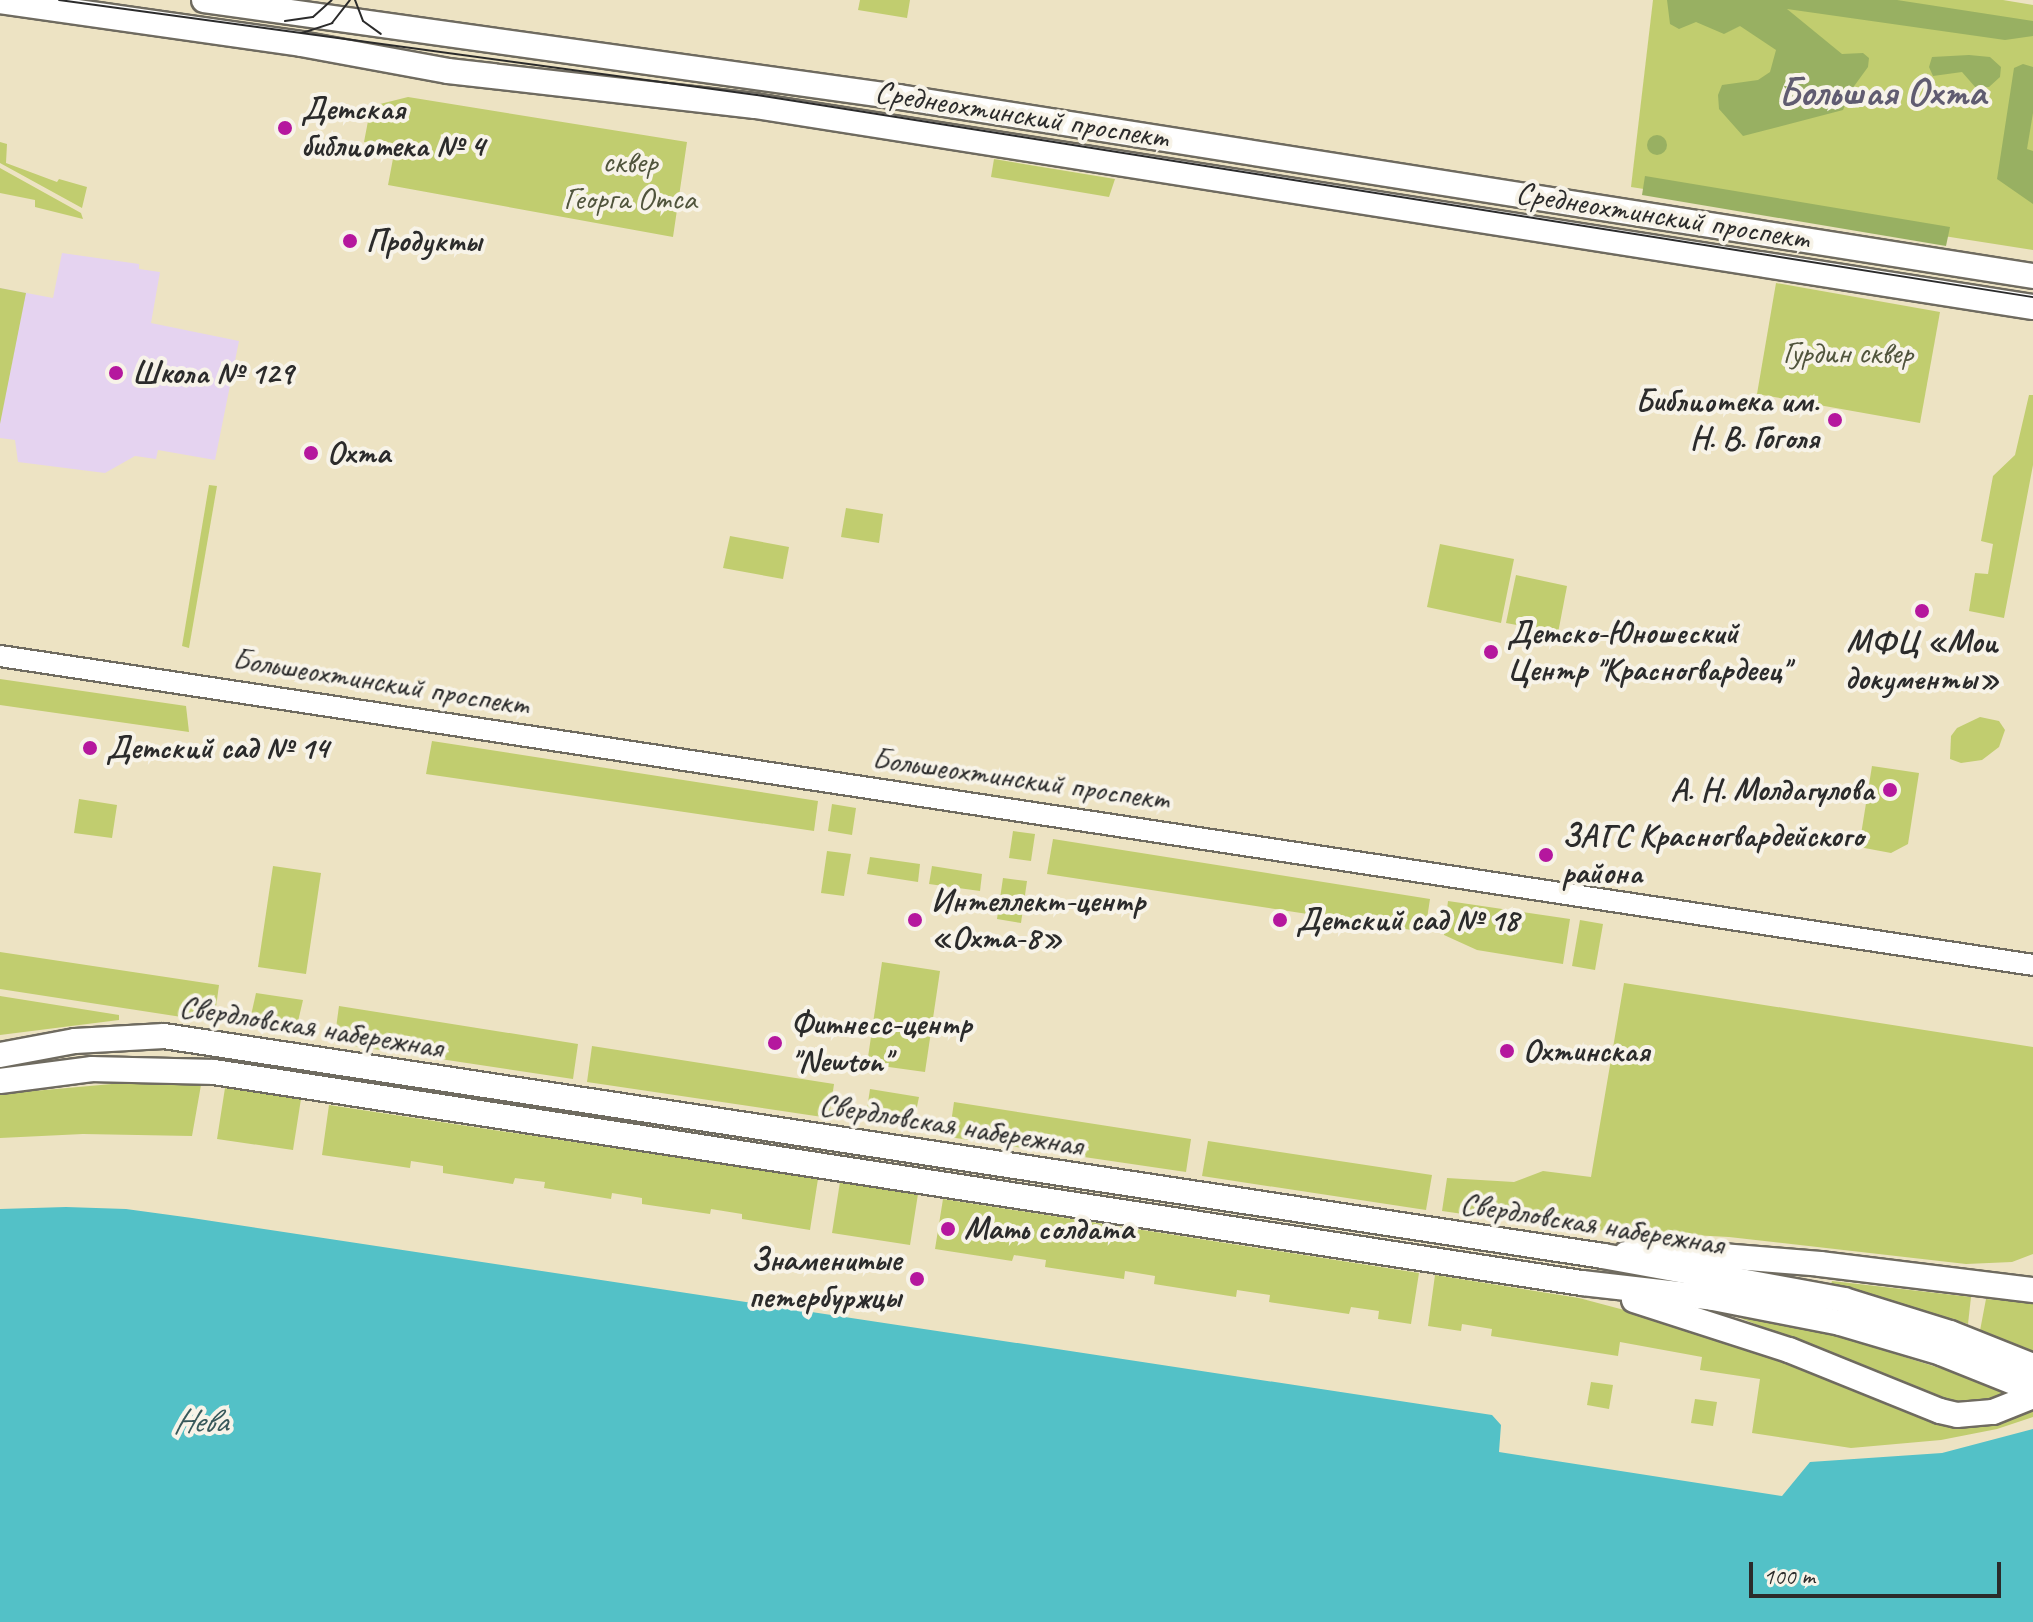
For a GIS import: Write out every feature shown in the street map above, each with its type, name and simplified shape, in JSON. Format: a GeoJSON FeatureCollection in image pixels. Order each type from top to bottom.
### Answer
{"type":"FeatureCollection","features":[{"type":"Feature","properties":{"kind":"main road","name":"Среднеохтинский проспект"},"geometry":{"type":"LineString","coordinates":[[204,0],[361,11],[2033,276]]}},
{"type":"Feature","properties":{"kind":"main road","name":"Среднеохтинский проспект"},"geometry":{"type":"LineString","coordinates":[[0,1],[448,71],[693,98],[863,123],[2033,307]]}},
{"type":"Feature","properties":{"kind":"main road"},"geometry":{"type":"LineString","coordinates":[[328,9],[339,52]]}},
{"type":"Feature","properties":{"kind":"main road"},"geometry":{"type":"LineString","coordinates":[[339,52],[361,11]]}},
{"type":"Feature","properties":{"kind":"main road","name":"Свердловская набережная"},"geometry":{"type":"LineString","coordinates":[[0,1055],[75,1041],[164,1036],[1603,1256],[1842,1311]]}},
{"type":"Feature","properties":{"kind":"main road","name":"Свердловская набережная"},"geometry":{"type":"LineString","coordinates":[[0,1081],[92,1069],[226,1073],[1582,1283],[1775,1308],[1842,1311]]}},
{"type":"Feature","properties":{"kind":"main road"},"geometry":{"type":"LineString","coordinates":[[1603,1256],[1660,1251],[2033,1290]]}},
{"type":"Feature","properties":{"kind":"main road"},"geometry":{"type":"LineString","coordinates":[[1582,1283],[1789,1350],[1940,1411],[1957,1415],[1993,1412],[2033,1393]]}},
{"type":"Feature","properties":{"kind":"main road"},"geometry":{"type":"LineString","coordinates":[[1842,1311],[2033,1393]]}},
{"type":"Feature","properties":{"kind":"main road"},"geometry":{"type":"LineString","coordinates":[[1842,1311],[1950,1333],[2033,1366]]}},
{"type":"Feature","properties":{"kind":"street","name":"Большеохтинский проспект"},"geometry":{"type":"LineString","coordinates":[[0,656],[2033,965]]}},
{"type":"Feature","properties":{"kind":"street"},"geometry":{"type":"LineString","coordinates":[[2007,1285],[2033,1275]]}},
{"type":"Feature","properties":{"kind":"shaded area","name":"Школа № 129"},"geometry":{"type":"Polygon","coordinates":[[[62,253],[139,264],[139,269],[160,272],[151,323],[239,341],[215,460],[158,450],[156,459],[135,456],[105,473],[18,462],[15,440],[0,438],[0,288],[53,298],[62,253]]]}},
{"type":"Feature","properties":{"kind":"green space"},"geometry":{"type":"Polygon","coordinates":[[[860,0],[910,0],[907,18],[858,10],[860,0]]]}},
{"type":"Feature","properties":{"kind":"green space"},"geometry":{"type":"Polygon","coordinates":[[[1653,0],[2003,0],[2033,5],[2033,250],[1631,187],[1653,0]]]}},
{"type":"Feature","properties":{"kind":"green space"},"geometry":{"type":"Polygon","coordinates":[[[1667,0],[1897,0],[2033,21],[2033,36],[2005,40],[1787,9],[1842,54],[1863,53],[1869,58],[1868,67],[1852,89],[1843,110],[1743,136],[1719,109],[1718,95],[1722,85],[1758,80],[1770,72],[1776,50],[1740,26],[1724,34],[1696,22],[1679,29],[1670,24],[1667,0]]]}},
{"type":"Feature","properties":{"kind":"green space"},"geometry":{"type":"Polygon","coordinates":[[[1932,57],[1990,57],[2001,67],[2000,77],[1989,87],[1976,88],[1962,72],[1933,76],[1929,67],[1932,57]]]}},
{"type":"Feature","properties":{"kind":"green space"},"geometry":{"type":"Polygon","coordinates":[[[2023,64],[2033,67],[2033,113],[2027,149],[2033,151],[2033,204],[1997,179],[2014,68],[2023,64]]]}},
{"type":"Feature","properties":{"kind":"green space","name":"сквер Георга Отса"},"geometry":{"type":"Polygon","coordinates":[[[408,97],[687,142],[673,237],[388,185],[395,148],[364,142],[368,121],[380,104],[408,97]]]}},
{"type":"Feature","properties":{"kind":"green space"},"geometry":{"type":"Polygon","coordinates":[[[1657,135],[1664,138],[1667,145],[1664,152],[1657,155],[1650,152],[1647,145],[1650,138],[1657,135]]]}},
{"type":"Feature","properties":{"kind":"green space"},"geometry":{"type":"Polygon","coordinates":[[[0,142],[7,144],[6,163],[57,182],[59,179],[87,187],[82,208],[0,163],[0,142]]]}},
{"type":"Feature","properties":{"kind":"green space"},"geometry":{"type":"Polygon","coordinates":[[[994,159],[1115,179],[1109,197],[991,177],[994,159]]]}},
{"type":"Feature","properties":{"kind":"green space"},"geometry":{"type":"Polygon","coordinates":[[[0,168],[81,213],[83,219],[35,207],[35,200],[0,193],[0,168]]]}},
{"type":"Feature","properties":{"kind":"green space"},"geometry":{"type":"Polygon","coordinates":[[[1645,176],[1950,227],[1946,246],[1642,195],[1645,176]]]}},
{"type":"Feature","properties":{"kind":"green space","name":"Гурдин сквер"},"geometry":{"type":"Polygon","coordinates":[[[1776,283],[1940,312],[1920,423],[1757,394],[1776,283]]]}},
{"type":"Feature","properties":{"kind":"green space"},"geometry":{"type":"Polygon","coordinates":[[[0,288],[26,293],[0,424],[0,288]]]}},
{"type":"Feature","properties":{"kind":"green space"},"geometry":{"type":"Polygon","coordinates":[[[2029,395],[2033,395],[2033,465],[2004,618],[1969,611],[1975,573],[1988,574],[1993,544],[1981,541],[1993,476],[2015,455],[2029,395]]]}},
{"type":"Feature","properties":{"kind":"green space"},"geometry":{"type":"Polygon","coordinates":[[[209,485],[217,486],[189,648],[182,646],[209,485]]]}},
{"type":"Feature","properties":{"kind":"green space"},"geometry":{"type":"Polygon","coordinates":[[[846,508],[883,514],[879,543],[841,537],[846,508]]]}},
{"type":"Feature","properties":{"kind":"green space"},"geometry":{"type":"Polygon","coordinates":[[[730,536],[789,547],[783,579],[723,568],[730,536]]]}},
{"type":"Feature","properties":{"kind":"green space"},"geometry":{"type":"Polygon","coordinates":[[[1440,544],[1514,559],[1501,623],[1427,607],[1440,544]]]}},
{"type":"Feature","properties":{"kind":"green space"},"geometry":{"type":"Polygon","coordinates":[[[1516,575],[1567,586],[1558,633],[1506,623],[1516,575]]]}},
{"type":"Feature","properties":{"kind":"green space"},"geometry":{"type":"Polygon","coordinates":[[[0,679],[186,706],[189,732],[0,705],[0,679]]]}},
{"type":"Feature","properties":{"kind":"green space"},"geometry":{"type":"Polygon","coordinates":[[[1980,717],[1999,721],[2005,730],[1999,747],[1982,760],[1961,763],[1950,759],[1951,736],[1957,728],[1980,717]]]}},
{"type":"Feature","properties":{"kind":"green space"},"geometry":{"type":"Polygon","coordinates":[[[432,741],[818,801],[814,831],[426,774],[432,741]]]}},
{"type":"Feature","properties":{"kind":"green space"},"geometry":{"type":"Polygon","coordinates":[[[1872,766],[1919,773],[1908,844],[1891,853],[1859,847],[1872,766]]]}},
{"type":"Feature","properties":{"kind":"green space"},"geometry":{"type":"Polygon","coordinates":[[[79,799],[117,805],[112,838],[74,833],[79,799]]]}},
{"type":"Feature","properties":{"kind":"green space"},"geometry":{"type":"Polygon","coordinates":[[[832,804],[856,808],[852,835],[828,831],[832,804]]]}},
{"type":"Feature","properties":{"kind":"green space"},"geometry":{"type":"Polygon","coordinates":[[[1013,831],[1035,834],[1031,861],[1009,858],[1013,831]]]}},
{"type":"Feature","properties":{"kind":"green space"},"geometry":{"type":"Polygon","coordinates":[[[1053,839],[1430,899],[1425,932],[1047,874],[1053,839]]]}},
{"type":"Feature","properties":{"kind":"green space"},"geometry":{"type":"Polygon","coordinates":[[[827,851],[851,854],[844,896],[821,893],[827,851]]]}},
{"type":"Feature","properties":{"kind":"green space"},"geometry":{"type":"Polygon","coordinates":[[[870,857],[920,864],[918,882],[867,874],[870,857]]]}},
{"type":"Feature","properties":{"kind":"green space"},"geometry":{"type":"Polygon","coordinates":[[[273,866],[321,873],[306,974],[258,967],[273,866]]]}},
{"type":"Feature","properties":{"kind":"green space"},"geometry":{"type":"Polygon","coordinates":[[[932,866],[982,874],[980,891],[929,884],[932,866]]]}},
{"type":"Feature","properties":{"kind":"green space"},"geometry":{"type":"Polygon","coordinates":[[[1003,878],[1027,881],[1021,923],[997,919],[1003,878]]]}},
{"type":"Feature","properties":{"kind":"green space"},"geometry":{"type":"Polygon","coordinates":[[[1448,901],[1570,919],[1563,964],[1477,950],[1444,935],[1448,901]]]}},
{"type":"Feature","properties":{"kind":"green space"},"geometry":{"type":"Polygon","coordinates":[[[1580,920],[1603,924],[1595,970],[1572,966],[1580,920]]]}},
{"type":"Feature","properties":{"kind":"green space"},"geometry":{"type":"Polygon","coordinates":[[[0,952],[219,985],[214,1022],[0,989],[0,952]]]}},
{"type":"Feature","properties":{"kind":"green space"},"geometry":{"type":"Polygon","coordinates":[[[882,962],[940,971],[925,1072],[867,1064],[882,962]]]}},
{"type":"Feature","properties":{"kind":"green space"},"geometry":{"type":"Polygon","coordinates":[[[1624,983],[2033,1047],[2033,1254],[2012,1262],[1966,1264],[1729,1237],[1560,1228],[1442,1211],[1447,1178],[1514,1182],[1543,1171],[1591,1177],[1624,983]]]}},
{"type":"Feature","properties":{"kind":"green space"},"geometry":{"type":"Polygon","coordinates":[[[256,993],[303,1000],[296,1030],[287,1034],[255,1028],[250,1020],[256,993]]]}},
{"type":"Feature","properties":{"kind":"green space"},"geometry":{"type":"Polygon","coordinates":[[[0,996],[119,1015],[119,1020],[0,1035],[0,996]]]}},
{"type":"Feature","properties":{"kind":"green space"},"geometry":{"type":"Polygon","coordinates":[[[339,1006],[578,1044],[573,1079],[334,1043],[339,1006]]]}},
{"type":"Feature","properties":{"kind":"green space"},"geometry":{"type":"Polygon","coordinates":[[[592,1046],[834,1084],[829,1118],[587,1082],[592,1046]]]}},
{"type":"Feature","properties":{"kind":"green space"},"geometry":{"type":"Polygon","coordinates":[[[123,1083],[201,1085],[192,1136],[83,1134],[0,1138],[0,1094],[123,1083]]]}},
{"type":"Feature","properties":{"kind":"green space"},"geometry":{"type":"Polygon","coordinates":[[[225,1088],[301,1099],[293,1150],[217,1139],[225,1088]]]}},
{"type":"Feature","properties":{"kind":"green space"},"geometry":{"type":"Polygon","coordinates":[[[870,1089],[919,1097],[914,1121],[906,1128],[874,1123],[866,1116],[870,1089]]]}},
{"type":"Feature","properties":{"kind":"green space"},"geometry":{"type":"Polygon","coordinates":[[[954,1102],[1191,1139],[1186,1172],[949,1137],[954,1102]]]}},
{"type":"Feature","properties":{"kind":"green space"},"geometry":{"type":"Polygon","coordinates":[[[329,1105],[818,1179],[810,1230],[742,1219],[742,1214],[711,1209],[710,1214],[642,1204],[642,1198],[612,1193],[611,1199],[544,1188],[545,1182],[515,1178],[513,1184],[443,1173],[443,1166],[411,1161],[410,1168],[322,1155],[329,1105]]]}},
{"type":"Feature","properties":{"kind":"green space"},"geometry":{"type":"Polygon","coordinates":[[[1208,1141],[1432,1175],[1426,1210],[1202,1176],[1208,1141]]]}},
{"type":"Feature","properties":{"kind":"green space"},"geometry":{"type":"Polygon","coordinates":[[[840,1182],[918,1194],[910,1245],[832,1233],[840,1182]]]}},
{"type":"Feature","properties":{"kind":"green space"},"geometry":{"type":"Polygon","coordinates":[[[943,1199],[1419,1273],[1411,1324],[1378,1319],[1379,1311],[1351,1307],[1349,1314],[1269,1302],[1270,1295],[1237,1290],[1236,1297],[1154,1284],[1155,1276],[1125,1271],[1124,1279],[1045,1267],[1046,1260],[1014,1255],[1012,1261],[935,1249],[943,1199]]]}},
{"type":"Feature","properties":{"kind":"green space"},"geometry":{"type":"Polygon","coordinates":[[[1435,1275],[1579,1298],[1707,1332],[1785,1358],[1954,1426],[1995,1424],[2033,1409],[2033,1417],[1997,1429],[1941,1440],[1851,1448],[1752,1433],[1760,1379],[1700,1370],[1702,1357],[1620,1342],[1618,1356],[1491,1336],[1492,1329],[1462,1324],[1461,1331],[1428,1326],[1435,1275]]]}},
{"type":"Feature","properties":{"kind":"green space"},"geometry":{"type":"Polygon","coordinates":[[[1832,1281],[1971,1297],[1968,1324],[1831,1284],[1832,1281]]]}},
{"type":"Feature","properties":{"kind":"green space"},"geometry":{"type":"Polygon","coordinates":[[[1986,1299],[2033,1303],[2033,1382],[1989,1401],[1943,1400],[1733,1315],[1838,1336],[1971,1378],[1986,1299]]]}},
{"type":"Feature","properties":{"kind":"green space"},"geometry":{"type":"Polygon","coordinates":[[[1591,1382],[1613,1385],[1609,1409],[1587,1405],[1591,1382]]]}},
{"type":"Feature","properties":{"kind":"green space"},"geometry":{"type":"Polygon","coordinates":[[[1695,1399],[1717,1402],[1713,1426],[1691,1423],[1695,1399]]]}},
{"type":"Feature","properties":{"kind":"water","name":"Нева"},"geometry":{"type":"Polygon","coordinates":[[[0,1209],[126,1209],[192,1218],[1492,1415],[1501,1425],[1499,1452],[1782,1496],[1810,1462],[1942,1453],[2033,1429],[2033,1622],[0,1622],[0,1209]]]}},
{"type":"Feature","properties":{"kind":"tram line"},"geometry":{"type":"LineString","coordinates":[[59,0],[757,95],[2033,297]]}},
{"type":"Feature","properties":{"kind":"tram line"},"geometry":{"type":"LineString","coordinates":[[285,21],[313,17],[332,0]]}},
{"type":"Feature","properties":{"kind":"tram line"},"geometry":{"type":"LineString","coordinates":[[302,33],[332,23],[350,0]]}},
{"type":"Feature","properties":{"kind":"tram line"},"geometry":{"type":"LineString","coordinates":[[355,0],[363,21],[381,34]]}},
{"type":"Feature","properties":{"kind":"place","name":"Детская библиотека № 4"},"geometry":{"type":"Point","coordinates":[285,128]}},
{"type":"Feature","properties":{"kind":"place","name":"Продукты"},"geometry":{"type":"Point","coordinates":[350,241]}},
{"type":"Feature","properties":{"kind":"place","name":"Школа № 129"},"geometry":{"type":"Point","coordinates":[116,373]}},
{"type":"Feature","properties":{"kind":"place","name":"Библиотека им. Н. В. Гоголя"},"geometry":{"type":"Point","coordinates":[1835,420]}},
{"type":"Feature","properties":{"kind":"place","name":"Охта"},"geometry":{"type":"Point","coordinates":[311,453]}},
{"type":"Feature","properties":{"kind":"place","name":"МФЦ «Мои документы»"},"geometry":{"type":"Point","coordinates":[1922,611]}},
{"type":"Feature","properties":{"kind":"place","name":"Детско-Юношеский Центр \"Красногвардеец\""},"geometry":{"type":"Point","coordinates":[1491,652]}},
{"type":"Feature","properties":{"kind":"place","name":"Детский сад № 14"},"geometry":{"type":"Point","coordinates":[90,748]}},
{"type":"Feature","properties":{"kind":"place","name":"А. Н. Молдагулова"},"geometry":{"type":"Point","coordinates":[1890,790]}},
{"type":"Feature","properties":{"kind":"place","name":"ЗАГС Красногвардейского района"},"geometry":{"type":"Point","coordinates":[1546,855]}},
{"type":"Feature","properties":{"kind":"place","name":"Интеллект-центр «Охта-8»"},"geometry":{"type":"Point","coordinates":[915,920]}},
{"type":"Feature","properties":{"kind":"place","name":"Детский сад № 18"},"geometry":{"type":"Point","coordinates":[1280,920]}},
{"type":"Feature","properties":{"kind":"place","name":"Фитнесс-центр \"Newton\""},"geometry":{"type":"Point","coordinates":[775,1043]}},
{"type":"Feature","properties":{"kind":"place","name":"Охтинская"},"geometry":{"type":"Point","coordinates":[1507,1051]}},
{"type":"Feature","properties":{"kind":"place","name":"Мать солдата"},"geometry":{"type":"Point","coordinates":[948,1229]}},
{"type":"Feature","properties":{"kind":"place","name":"Знаменитые петербуржцы"},"geometry":{"type":"Point","coordinates":[917,1279]}},
{"type":"Feature","properties":{"kind":"district","name":"Большая Охта"},"geometry":{"type":"Point","coordinates":[1882,92]}}]}
